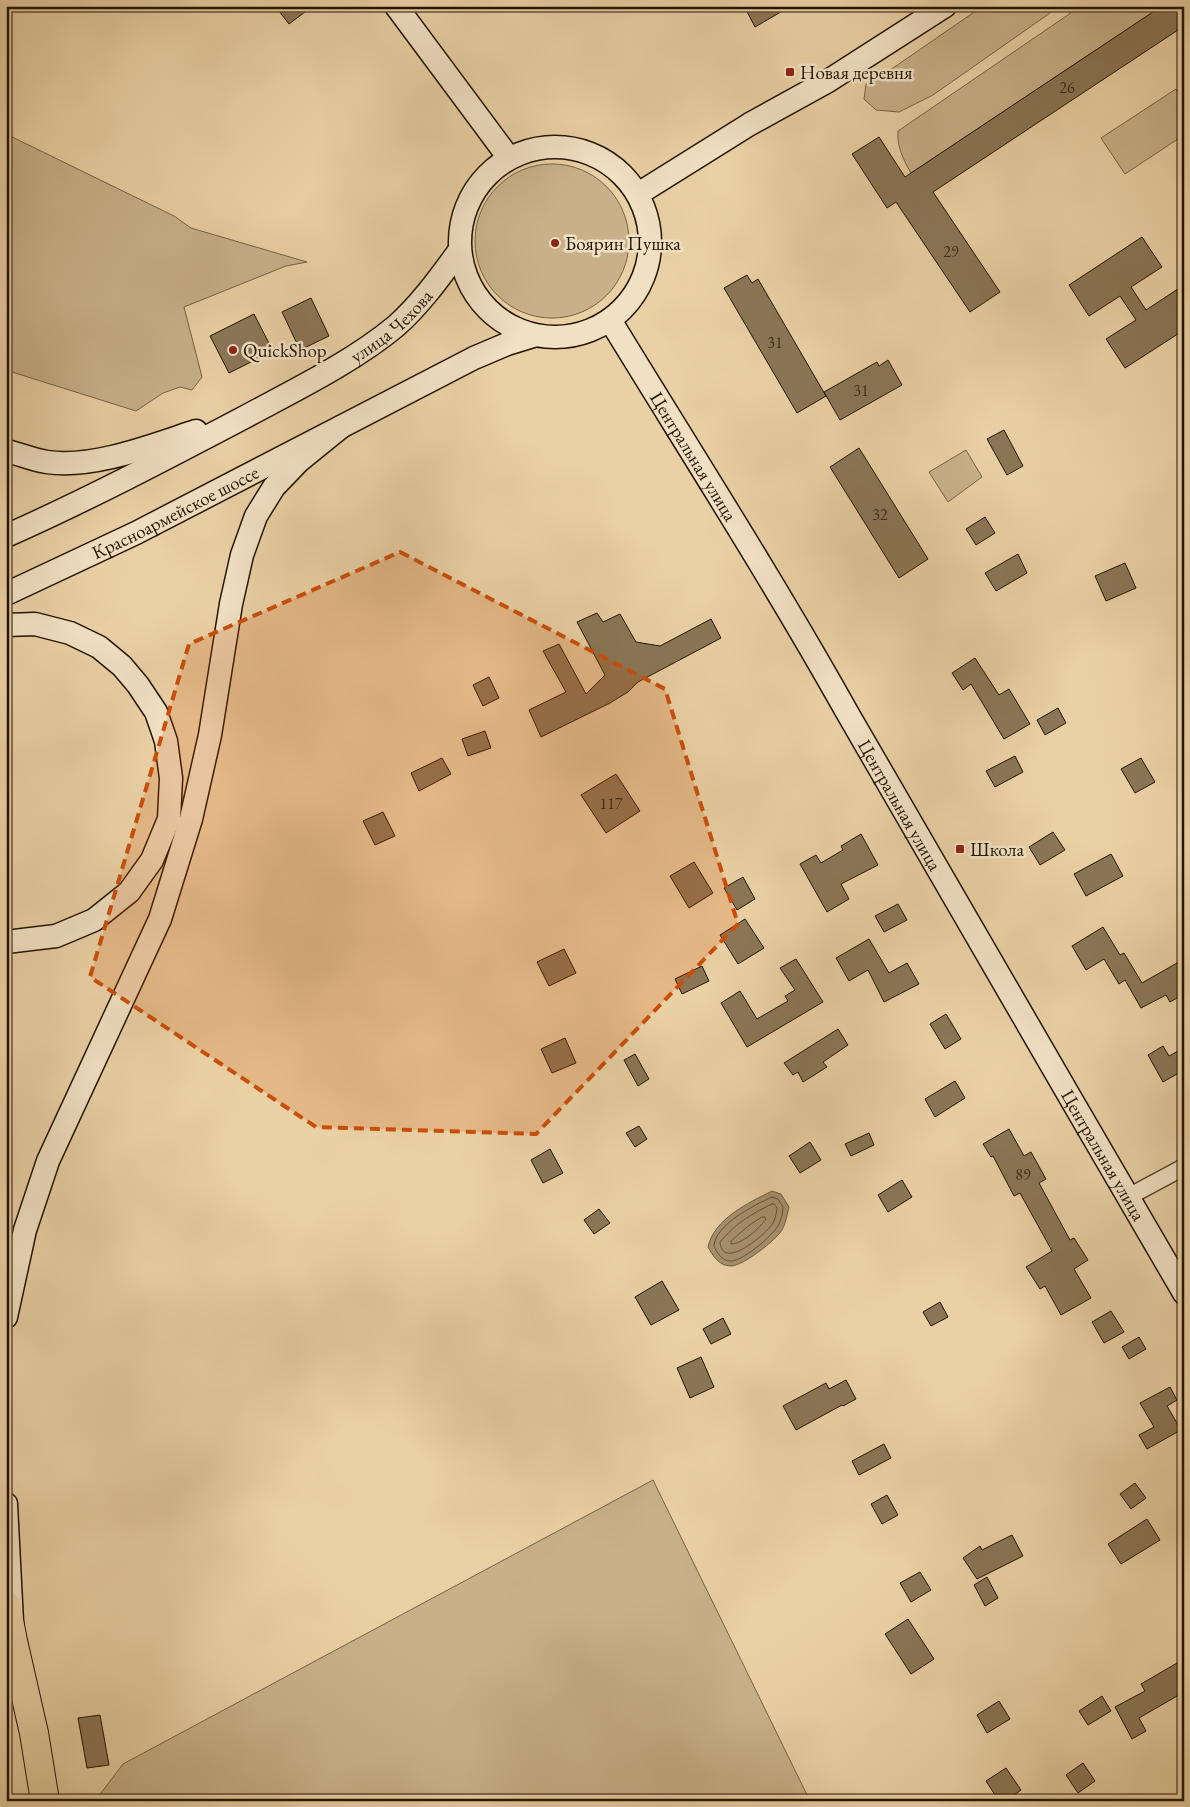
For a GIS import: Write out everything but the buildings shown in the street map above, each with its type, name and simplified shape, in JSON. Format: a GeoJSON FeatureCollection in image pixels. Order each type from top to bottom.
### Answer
{"type":"FeatureCollection","features":[{"type":"Feature","properties":{"kind":"highway"},"geometry":{"type":"LineString","coordinates":[[6,1605],[34,1733],[46,1801]]}},
{"type":"Feature","properties":{"kind":"main road"},"geometry":{"type":"LineString","coordinates":[[396,6],[508,158]]}},
{"type":"Feature","properties":{"kind":"main road"},"geometry":{"type":"LineString","coordinates":[[638,194],[750,124],[828,81],[945,6]]}},
{"type":"Feature","properties":{"kind":"main road"},"geometry":{"type":"LineString","coordinates":[[544,146],[581,149],[614,166],[638,194],[648,221],[651,249],[644,276],[631,301],[610,320],[586,333],[560,338],[533,336],[505,324],[482,305],[466,280],[459,251],[463,214],[480,182],[508,158],[544,146]]}},
{"type":"Feature","properties":{"kind":"main road","name":"улица Чехова"},"geometry":{"type":"LineString","coordinates":[[254,412],[323,374],[373,343],[397,325],[418,303],[459,251]]}},
{"type":"Feature","properties":{"kind":"main road","name":"Центральная улица"},"geometry":{"type":"LineString","coordinates":[[610,320],[752,551],[849,714],[1184,1293]]}},
{"type":"Feature","properties":{"kind":"main road"},"geometry":{"type":"LineString","coordinates":[[6,1317],[24,1230],[48,1161],[160,919],[191,819],[210,735],[231,604],[242,555],[256,516],[274,487],[299,461],[341,427],[474,358],[507,344],[533,336]]}},
{"type":"Feature","properties":{"kind":"main road"},"geometry":{"type":"LineString","coordinates":[[6,451],[48,462],[86,462],[141,449],[254,412]]}},
{"type":"Feature","properties":{"kind":"main road"},"geometry":{"type":"LineString","coordinates":[[6,536],[127,479],[254,412]]}},
{"type":"Feature","properties":{"kind":"main road","name":"Красноармейское шоссе"},"geometry":{"type":"LineString","coordinates":[[6,594],[136,533],[341,427]]}},
{"type":"Feature","properties":{"kind":"main road"},"geometry":{"type":"LineString","coordinates":[[6,625],[35,624],[70,633],[99,647],[122,666],[138,685],[156,712],[166,741],[171,778],[169,819],[152,860],[129,892],[94,920],[56,936],[6,942]]}},
{"type":"Feature","properties":{"kind":"main road"},"geometry":{"type":"LineString","coordinates":[[6,1504],[13,1641]]}},
{"type":"Feature","properties":{"kind":"street"},"geometry":{"type":"LineString","coordinates":[[1128,1197],[1184,1168]]}},
{"type":"Feature","properties":{"kind":"highlighted area"},"geometry":{"type":"Polygon","coordinates":[[[400,552],[665,689],[738,924],[536,1134],[316,1127],[90,977],[189,644],[400,552]]]}},
{"type":"Feature","properties":{"kind":"shaded area"},"geometry":{"type":"Polygon","coordinates":[[[983,6],[1060,6],[933,95],[899,112],[876,110],[864,99],[866,84],[880,77],[983,6]]]}},
{"type":"Feature","properties":{"kind":"shaded area"},"geometry":{"type":"Polygon","coordinates":[[[1081,6],[1162,6],[911,173],[901,153],[898,131],[1081,6]]]}},
{"type":"Feature","properties":{"kind":"shaded area"},"geometry":{"type":"Polygon","coordinates":[[[1176,89],[1184,101],[1184,135],[1125,174],[1101,138],[1176,89]]]}},
{"type":"Feature","properties":{"kind":"shaded area"},"geometry":{"type":"Polygon","coordinates":[[[6,134],[174,216],[191,228],[307,262],[286,266],[184,307],[202,377],[192,390],[180,387],[163,393],[136,411],[12,372],[6,366],[6,134]]]}},
{"type":"Feature","properties":{"kind":"shaded area"},"geometry":{"type":"Polygon","coordinates":[[[552,164],[567,165],[582,170],[607,186],[623,211],[628,226],[628,256],[623,271],[607,296],[582,312],[567,317],[552,318],[537,317],[522,312],[497,296],[481,271],[476,256],[475,241],[476,226],[481,211],[497,186],[522,170],[537,165],[552,164]]]}},
{"type":"Feature","properties":{"kind":"shaded area"},"geometry":{"type":"Polygon","coordinates":[[[966,450],[982,477],[948,502],[929,472],[966,450]]]}},
{"type":"Feature","properties":{"kind":"shaded area"},"geometry":{"type":"Polygon","coordinates":[[[653,1480],[810,1801],[95,1801],[123,1764],[653,1480]]]}},
{"type":"Feature","properties":{"kind":"water"},"geometry":{"type":"Polygon","coordinates":[[[772,1191],[781,1194],[789,1207],[782,1230],[766,1246],[743,1262],[727,1266],[720,1262],[714,1257],[708,1247],[711,1237],[717,1228],[733,1213],[772,1191]]]}},
{"type":"Feature","properties":{"kind":"place","name":"Новая деревня"},"geometry":{"type":"Point","coordinates":[790,72]}},
{"type":"Feature","properties":{"kind":"place","name":"Боярин Пушка"},"geometry":{"type":"Point","coordinates":[555,243]}},
{"type":"Feature","properties":{"kind":"place","name":"QuickShop"},"geometry":{"type":"Point","coordinates":[233,350]}},
{"type":"Feature","properties":{"kind":"place","name":"Школа"},"geometry":{"type":"Point","coordinates":[960,849]}}]}
